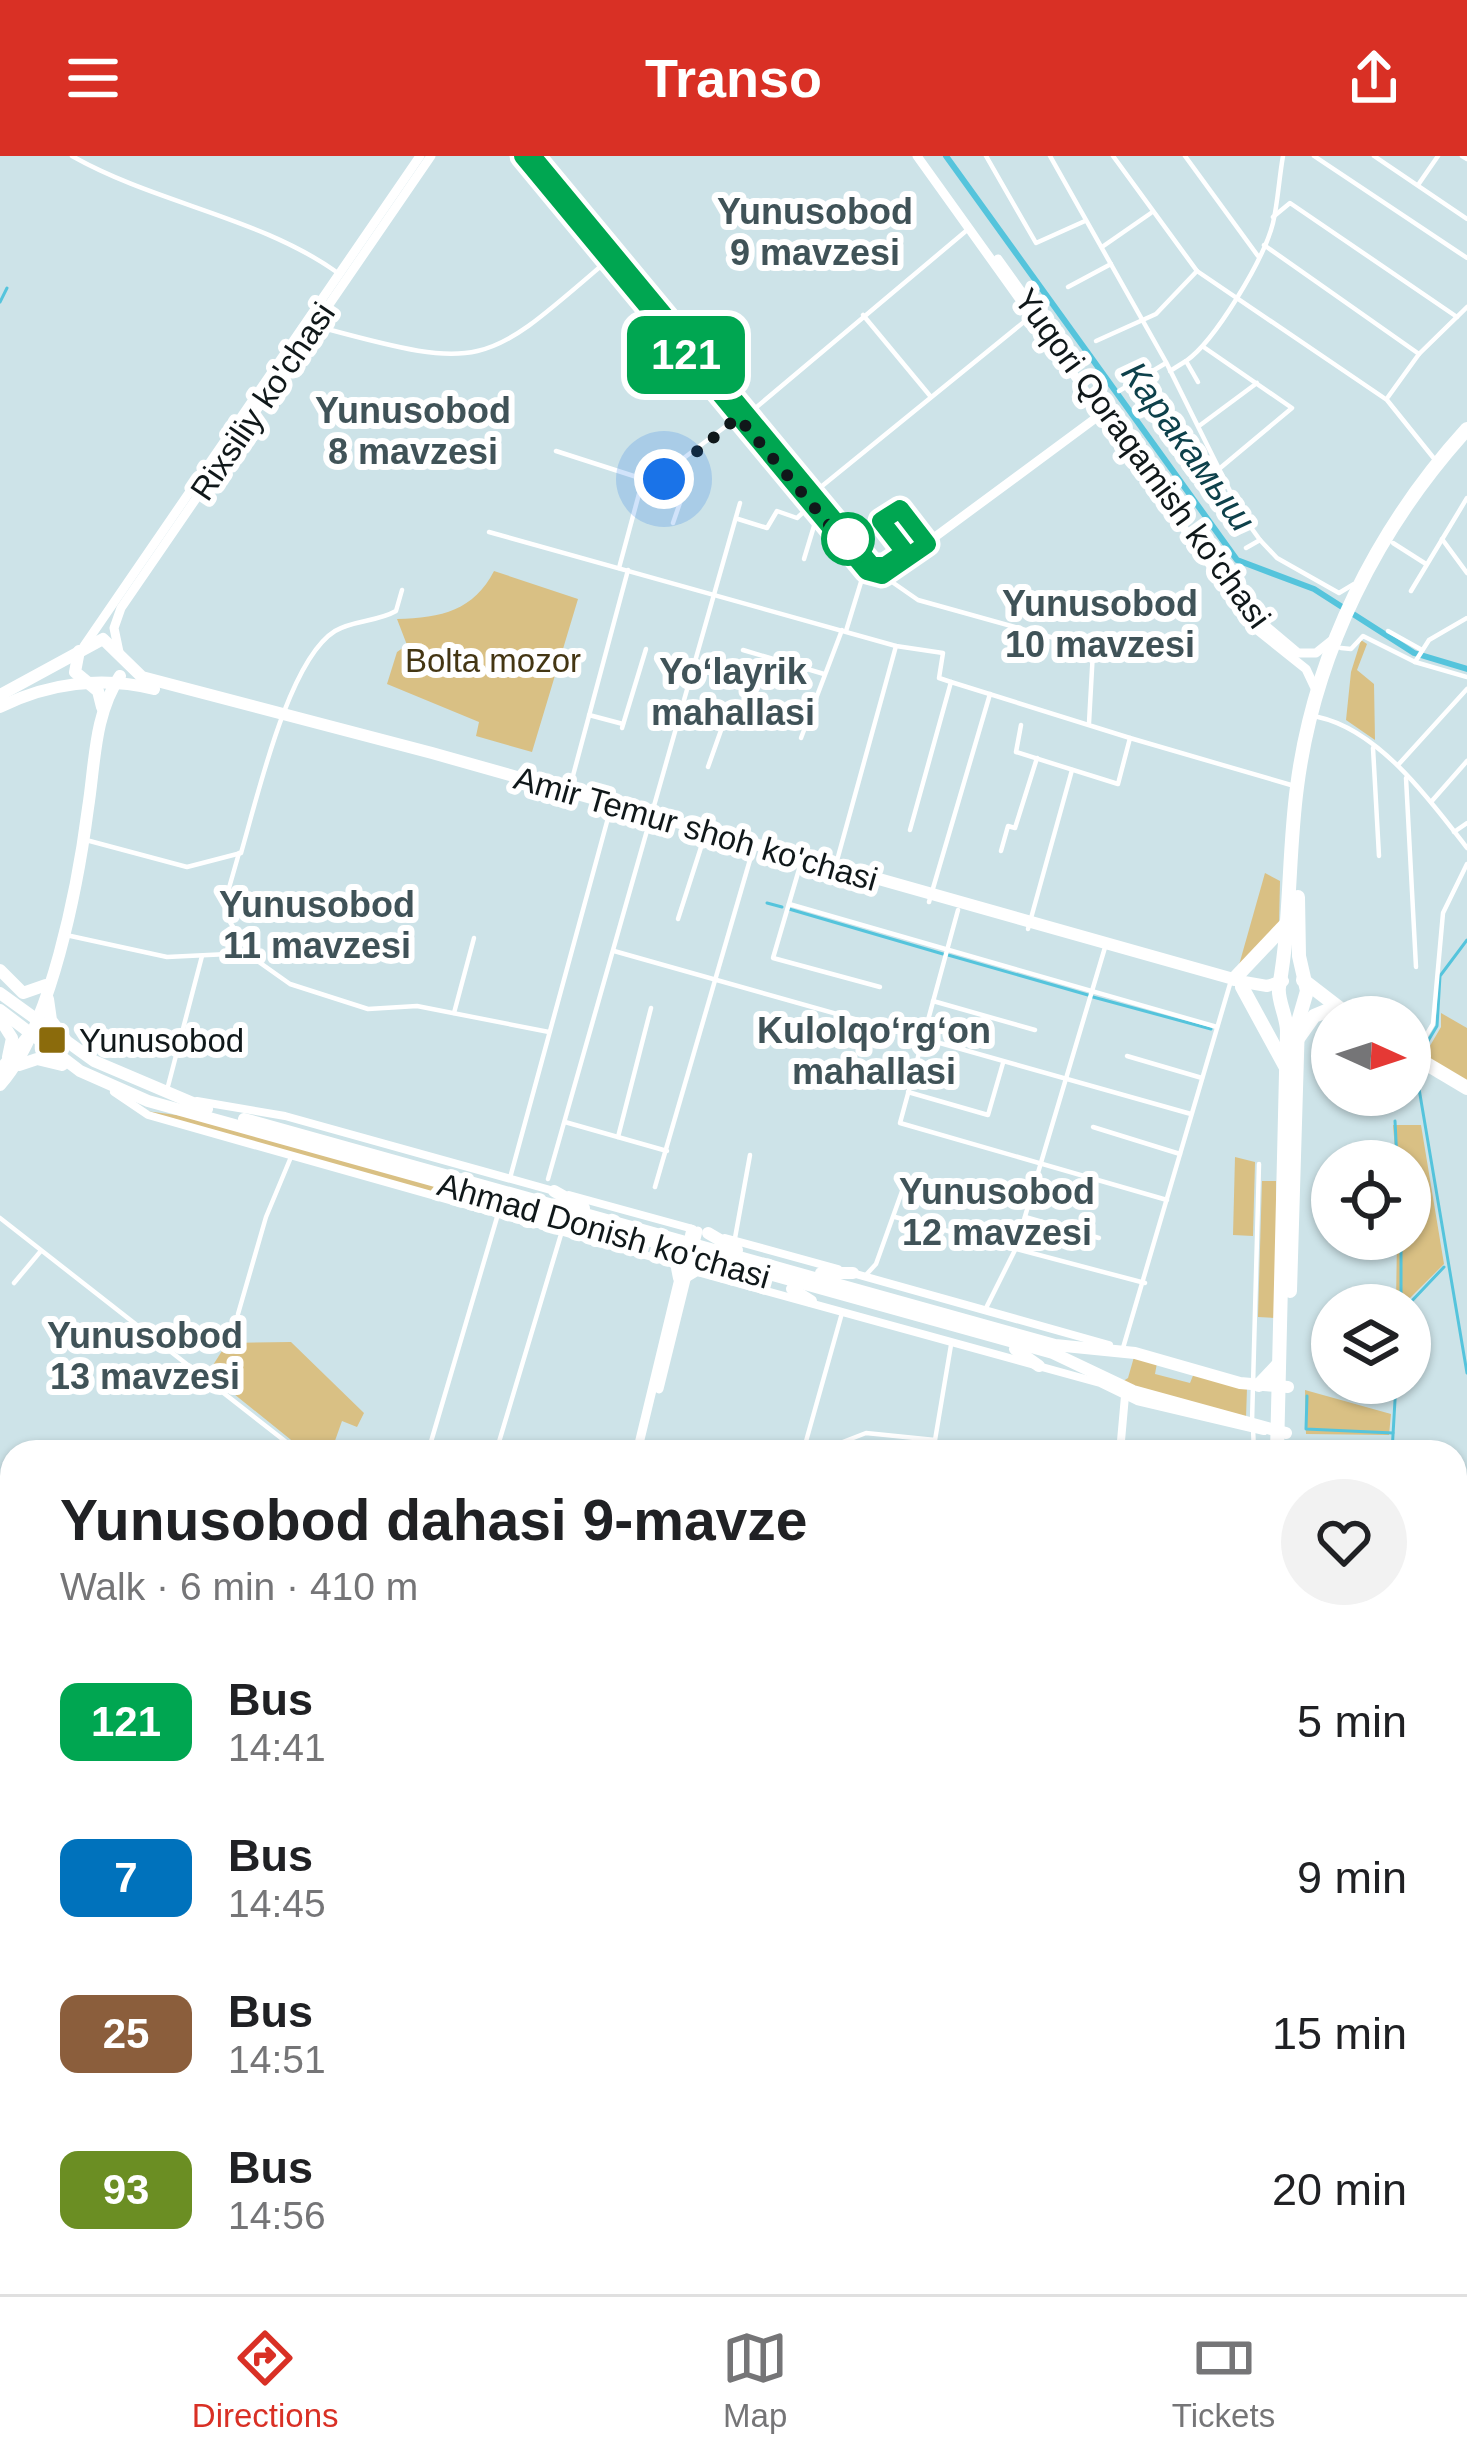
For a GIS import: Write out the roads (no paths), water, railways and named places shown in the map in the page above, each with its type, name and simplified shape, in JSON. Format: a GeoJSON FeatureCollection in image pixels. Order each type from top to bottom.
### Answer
{"type":"FeatureCollection","features":[{"type":"Feature","properties":{"kind":"highway"},"geometry":{"type":"LineString","coordinates":[[1354,608],[1361,584],[1438,462],[1467,429]]}},
{"type":"Feature","properties":{"kind":"highway"},"geometry":{"type":"LineString","coordinates":[[1282,1440],[1297,1040],[1283,1000],[1282,981],[1297,787],[1316,694],[1354,608],[1393,543],[1467,442]]}},
{"type":"Feature","properties":{"kind":"highway"},"geometry":{"type":"LineString","coordinates":[[1314,996],[1305,982],[1298,947],[1307,748],[1343,632]]}},
{"type":"Feature","properties":{"kind":"highway"},"geometry":{"type":"LineString","coordinates":[[1286,1067],[1235,984],[1288,922]]}},
{"type":"Feature","properties":{"kind":"highway"},"geometry":{"type":"LineString","coordinates":[[1298,947],[1316,996]]}},
{"type":"Feature","properties":{"kind":"highway"},"geometry":{"type":"LineString","coordinates":[[1282,981],[1294,976],[1305,982]]}},
{"type":"Feature","properties":{"kind":"highway"},"geometry":{"type":"LineString","coordinates":[[1283,1000],[1311,1005]]}},
{"type":"Feature","properties":{"kind":"highway"},"geometry":{"type":"LineString","coordinates":[[1252,1011],[1270,1031],[1311,1012]]}},
{"type":"Feature","properties":{"kind":"highway"},"geometry":{"type":"LineString","coordinates":[[1297,1040],[1311,1020]]}},
{"type":"Feature","properties":{"kind":"highway"},"geometry":{"type":"LineString","coordinates":[[1283,1387],[1279,1361],[1286,1067],[1292,1024]]}},
{"type":"Feature","properties":{"kind":"highway"},"geometry":{"type":"LineString","coordinates":[[1431,1067],[1467,1088]]}},
{"type":"Feature","properties":{"kind":"highway"},"geometry":{"type":"LineString","coordinates":[[1256,1385],[1271,1378],[1279,1361]]}},
{"type":"Feature","properties":{"kind":"main road","name":"Rixsiliy ko'chasi"},"geometry":{"type":"LineString","coordinates":[[84,646],[295,345],[338,274],[417,164],[431,156]]}},
{"type":"Feature","properties":{"kind":"main road"},"geometry":{"type":"LineString","coordinates":[[523,156],[866,569],[882,575],[1104,412]]}},
{"type":"Feature","properties":{"kind":"main road"},"geometry":{"type":"LineString","coordinates":[[532,156],[608,260],[742,417]]}},
{"type":"Feature","properties":{"kind":"main road","name":"Yuqori Qoraqamish ko'chasi"},"geometry":{"type":"LineString","coordinates":[[921,156],[1030,316],[1256,618],[1287,647],[1308,654]]}},
{"type":"Feature","properties":{"kind":"main road","name":"Yuqori Qoraqamish ko'chasi"},"geometry":{"type":"LineString","coordinates":[[921,156],[1256,629],[1303,667],[1316,694]]}},
{"type":"Feature","properties":{"kind":"main road","name":"Rixsiliy ko'chasi"},"geometry":{"type":"LineString","coordinates":[[295,345],[317,321],[417,164]]}},
{"type":"Feature","properties":{"kind":"main road"},"geometry":{"type":"LineString","coordinates":[[828,521],[878,568],[930,538]]}},
{"type":"Feature","properties":{"kind":"main road","name":"Rixsiliy ko'chasi"},"geometry":{"type":"LineString","coordinates":[[121,658],[116,619],[139,572]]}},
{"type":"Feature","properties":{"kind":"main road"},"geometry":{"type":"LineString","coordinates":[[1303,667],[1316,663],[1308,654],[1325,648],[1343,632]]}},
{"type":"Feature","properties":{"kind":"main road","name":"Amir Temur shoh ko'chasi"},"geometry":{"type":"LineString","coordinates":[[84,646],[103,639],[140,677],[1283,1000]]}},
{"type":"Feature","properties":{"kind":"main road"},"geometry":{"type":"LineString","coordinates":[[84,646],[74,668],[99,693],[102,716]]}},
{"type":"Feature","properties":{"kind":"main road"},"geometry":{"type":"LineString","coordinates":[[0,695],[84,646]]}},
{"type":"Feature","properties":{"kind":"main road"},"geometry":{"type":"LineString","coordinates":[[8,1066],[34,1032],[48,983],[84,839],[102,716],[121,658]]}},
{"type":"Feature","properties":{"kind":"main road","name":"Amir Temur shoh ko'chasi"},"geometry":{"type":"LineString","coordinates":[[0,707],[39,691],[110,681],[285,718]]}},
{"type":"Feature","properties":{"kind":"main road","name":"Amir Temur shoh ko'chasi"},"geometry":{"type":"LineString","coordinates":[[651,819],[753,849],[798,869],[833,872]]}},
{"type":"Feature","properties":{"kind":"main road","name":"Amir Temur shoh ko'chasi"},"geometry":{"type":"LineString","coordinates":[[930,898],[958,910],[1029,926]]}},
{"type":"Feature","properties":{"kind":"main road"},"geometry":{"type":"LineString","coordinates":[[0,970],[23,993],[48,983]]}},
{"type":"Feature","properties":{"kind":"main road","name":"Amir Temur shoh ko'chasi"},"geometry":{"type":"LineString","coordinates":[[1235,984],[1264,986],[1282,981]]}},
{"type":"Feature","properties":{"kind":"main road"},"geometry":{"type":"LineString","coordinates":[[48,983],[50,1017],[74,1049]]}},
{"type":"Feature","properties":{"kind":"main road","name":"Ahmad Donish ko'chasi"},"geometry":{"type":"LineString","coordinates":[[0,993],[34,1032],[80,1071],[132,1093],[623,1235],[694,1241],[781,1281],[1061,1356],[1126,1388],[1252,1429],[1282,1432]]}},
{"type":"Feature","properties":{"kind":"main road"},"geometry":{"type":"LineString","coordinates":[[0,1085],[12,1040],[2,1020]]}},
{"type":"Feature","properties":{"kind":"main road","name":"Ahmad Donish ko'chasi"},"geometry":{"type":"LineString","coordinates":[[2,1020],[74,1049],[132,1093],[166,1094],[1055,1345],[1125,1349],[1256,1385],[1283,1387]]}},
{"type":"Feature","properties":{"kind":"main road"},"geometry":{"type":"LineString","coordinates":[[8,1066],[38,1059],[80,1071]]}},
{"type":"Feature","properties":{"kind":"main road"},"geometry":{"type":"LineString","coordinates":[[551,1185],[601,1217]]}},
{"type":"Feature","properties":{"kind":"main road"},"geometry":{"type":"LineString","coordinates":[[527,1222],[579,1222]]}},
{"type":"Feature","properties":{"kind":"main road"},"geometry":{"type":"LineString","coordinates":[[595,1240],[623,1235],[670,1257],[680,1283]]}},
{"type":"Feature","properties":{"kind":"main road"},"geometry":{"type":"LineString","coordinates":[[644,1440],[694,1241]]}},
{"type":"Feature","properties":{"kind":"main road"},"geometry":{"type":"LineString","coordinates":[[802,1274],[859,1275]]}},
{"type":"Feature","properties":{"kind":"main road"},"geometry":{"type":"LineString","coordinates":[[781,1281],[811,1301]]}},
{"type":"Feature","properties":{"kind":"main road"},"geometry":{"type":"LineString","coordinates":[[992,1338],[1039,1366]]}},
{"type":"Feature","properties":{"kind":"main road"},"geometry":{"type":"LineString","coordinates":[[1110,1377],[1121,1378],[1126,1369],[1125,1349]]}},
{"type":"Feature","properties":{"kind":"main road"},"geometry":{"type":"LineString","coordinates":[[1160,1406],[1179,1405]]}},
{"type":"Feature","properties":{"kind":"street"},"geometry":{"type":"LineString","coordinates":[[72,156],[110,177],[306,250],[338,274]]}},
{"type":"Feature","properties":{"kind":"street"},"geometry":{"type":"LineString","coordinates":[[986,156],[1036,243],[1086,221]]}},
{"type":"Feature","properties":{"kind":"street"},"geometry":{"type":"LineString","coordinates":[[1050,156],[1166,362],[1230,491]]}},
{"type":"Feature","properties":{"kind":"street"},"geometry":{"type":"LineString","coordinates":[[1113,156],[1197,271],[1387,400],[1438,462]]}},
{"type":"Feature","properties":{"kind":"street"},"geometry":{"type":"LineString","coordinates":[[1185,156],[1258,256]]}},
{"type":"Feature","properties":{"kind":"street"},"geometry":{"type":"LineString","coordinates":[[1170,370],[1205,348],[1264,245],[1282,156]]}},
{"type":"Feature","properties":{"kind":"street"},"geometry":{"type":"LineString","coordinates":[[1314,156],[1467,258]]}},
{"type":"Feature","properties":{"kind":"street"},"geometry":{"type":"LineString","coordinates":[[1374,156],[1467,219]]}},
{"type":"Feature","properties":{"kind":"street"},"geometry":{"type":"LineString","coordinates":[[1418,185],[1438,156]]}},
{"type":"Feature","properties":{"kind":"street"},"geometry":{"type":"LineString","coordinates":[[1273,217],[1290,203],[1457,317]]}},
{"type":"Feature","properties":{"kind":"street"},"geometry":{"type":"LineString","coordinates":[[1102,247],[1152,212]]}},
{"type":"Feature","properties":{"kind":"street"},"geometry":{"type":"LineString","coordinates":[[673,523],[685,488],[666,482],[664,473],[742,417],[969,229]]}},
{"type":"Feature","properties":{"kind":"street"},"geometry":{"type":"LineString","coordinates":[[1264,245],[1419,354]]}},
{"type":"Feature","properties":{"kind":"street"},"geometry":{"type":"LineString","coordinates":[[317,321],[425,354],[475,354],[522,335],[608,260]]}},
{"type":"Feature","properties":{"kind":"street"},"geometry":{"type":"LineString","coordinates":[[1068,287],[1111,263]]}},
{"type":"Feature","properties":{"kind":"street"},"geometry":{"type":"LineString","coordinates":[[1096,341],[1139,317],[1156,314],[1197,271]]}},
{"type":"Feature","properties":{"kind":"street"},"geometry":{"type":"LineString","coordinates":[[1387,400],[1419,354],[1467,307]]}},
{"type":"Feature","properties":{"kind":"street"},"geometry":{"type":"LineString","coordinates":[[863,315],[931,397]]}},
{"type":"Feature","properties":{"kind":"street"},"geometry":{"type":"LineString","coordinates":[[736,518],[767,528],[776,512],[796,518],[811,500],[1030,316]]}},
{"type":"Feature","properties":{"kind":"street"},"geometry":{"type":"LineString","coordinates":[[1205,348],[1292,408],[1219,469]]}},
{"type":"Feature","properties":{"kind":"street"},"geometry":{"type":"LineString","coordinates":[[1186,361],[1198,382]]}},
{"type":"Feature","properties":{"kind":"street"},"geometry":{"type":"LineString","coordinates":[[1119,391],[1166,362]]}},
{"type":"Feature","properties":{"kind":"street"},"geometry":{"type":"LineString","coordinates":[[1199,426],[1257,383]]}},
{"type":"Feature","properties":{"kind":"street"},"geometry":{"type":"LineString","coordinates":[[556,451],[643,479],[619,568]]}},
{"type":"Feature","properties":{"kind":"street"},"geometry":{"type":"LineString","coordinates":[[1411,591],[1467,499]]}},
{"type":"Feature","properties":{"kind":"street"},"geometry":{"type":"LineString","coordinates":[[551,1185],[740,503]]}},
{"type":"Feature","properties":{"kind":"street"},"geometry":{"type":"LineString","coordinates":[[1224,515],[1240,509],[1277,558],[1339,593],[1361,584]]}},
{"type":"Feature","properties":{"kind":"street"},"geometry":{"type":"LineString","coordinates":[[804,559],[814,526],[828,521]]}},
{"type":"Feature","properties":{"kind":"street"},"geometry":{"type":"LineString","coordinates":[[489,532],[896,646],[943,653],[938,676],[951,682],[1297,787]]}},
{"type":"Feature","properties":{"kind":"street"},"geometry":{"type":"LineString","coordinates":[[1246,548],[1260,539]]}},
{"type":"Feature","properties":{"kind":"street"},"geometry":{"type":"LineString","coordinates":[[1442,539],[1467,574]]}},
{"type":"Feature","properties":{"kind":"street"},"geometry":{"type":"LineString","coordinates":[[1393,543],[1426,564]]}},
{"type":"Feature","properties":{"kind":"street"},"geometry":{"type":"LineString","coordinates":[[800,738],[866,569]]}},
{"type":"Feature","properties":{"kind":"street"},"geometry":{"type":"LineString","coordinates":[[568,795],[628,570]]}},
{"type":"Feature","properties":{"kind":"street"},"geometry":{"type":"LineString","coordinates":[[882,575],[918,600],[1093,649],[1108,651],[1126,643]]}},
{"type":"Feature","properties":{"kind":"street"},"geometry":{"type":"LineString","coordinates":[[402,590],[396,610],[378,621],[336,630],[299,673],[238,854],[226,909],[249,953],[286,982],[317,994],[368,1009],[417,1006],[549,1032]]}},
{"type":"Feature","properties":{"kind":"street"},"geometry":{"type":"LineString","coordinates":[[1415,662],[1422,650],[1467,618]]}},
{"type":"Feature","properties":{"kind":"street"},"geometry":{"type":"LineString","coordinates":[[1388,631],[1422,650]]}},
{"type":"Feature","properties":{"kind":"street"},"geometry":{"type":"LineString","coordinates":[[1343,632],[1351,650],[1363,637],[1415,662],[1467,677]]}},
{"type":"Feature","properties":{"kind":"street"},"geometry":{"type":"LineString","coordinates":[[833,872],[896,646]]}},
{"type":"Feature","properties":{"kind":"street"},"geometry":{"type":"LineString","coordinates":[[589,715],[622,726],[646,649]]}},
{"type":"Feature","properties":{"kind":"street"},"geometry":{"type":"LineString","coordinates":[[1089,723],[1093,649]]}},
{"type":"Feature","properties":{"kind":"street"},"geometry":{"type":"LineString","coordinates":[[743,650],[825,674]]}},
{"type":"Feature","properties":{"kind":"street"},"geometry":{"type":"LineString","coordinates":[[910,830],[951,682]]}},
{"type":"Feature","properties":{"kind":"street"},"geometry":{"type":"LineString","coordinates":[[1396,766],[1467,689]]}},
{"type":"Feature","properties":{"kind":"street"},"geometry":{"type":"LineString","coordinates":[[930,898],[989,694]]}},
{"type":"Feature","properties":{"kind":"street"},"geometry":{"type":"LineString","coordinates":[[1318,718],[1373,747],[1396,766],[1467,848]]}},
{"type":"Feature","properties":{"kind":"street"},"geometry":{"type":"LineString","coordinates":[[708,767],[725,719],[806,725]]}},
{"type":"Feature","properties":{"kind":"street"},"geometry":{"type":"LineString","coordinates":[[1021,725],[1016,752],[1118,784],[1130,738]]}},
{"type":"Feature","properties":{"kind":"street"},"geometry":{"type":"LineString","coordinates":[[1373,747],[1379,856]]}},
{"type":"Feature","properties":{"kind":"street"},"geometry":{"type":"LineString","coordinates":[[1001,851],[1009,826],[1015,828],[1037,758]]}},
{"type":"Feature","properties":{"kind":"street"},"geometry":{"type":"LineString","coordinates":[[1430,803],[1467,761]]}},
{"type":"Feature","properties":{"kind":"street"},"geometry":{"type":"LineString","coordinates":[[1029,926],[1072,770]]}},
{"type":"Feature","properties":{"kind":"street"},"geometry":{"type":"LineString","coordinates":[[1406,778],[1416,967]]}},
{"type":"Feature","properties":{"kind":"street"},"geometry":{"type":"LineString","coordinates":[[510,1178],[611,807]]}},
{"type":"Feature","properties":{"kind":"street"},"geometry":{"type":"LineString","coordinates":[[1454,832],[1467,823]]}},
{"type":"Feature","properties":{"kind":"street"},"geometry":{"type":"LineString","coordinates":[[678,919],[704,838]]}},
{"type":"Feature","properties":{"kind":"street"},"geometry":{"type":"LineString","coordinates":[[84,839],[187,867],[238,854]]}},
{"type":"Feature","properties":{"kind":"street"},"geometry":{"type":"LineString","coordinates":[[655,1187],[753,849]]}},
{"type":"Feature","properties":{"kind":"street"},"geometry":{"type":"LineString","coordinates":[[1431,1027],[1443,913],[1467,864]]}},
{"type":"Feature","properties":{"kind":"street"},"geometry":{"type":"LineString","coordinates":[[798,869],[773,958],[880,987]]}},
{"type":"Feature","properties":{"kind":"street"},"geometry":{"type":"LineString","coordinates":[[789,904],[1217,1027]]}},
{"type":"Feature","properties":{"kind":"street"},"geometry":{"type":"LineString","coordinates":[[958,910],[900,1123],[1167,1201]]}},
{"type":"Feature","properties":{"kind":"street"},"geometry":{"type":"LineString","coordinates":[[61,933],[149,954],[249,953]]}},
{"type":"Feature","properties":{"kind":"street"},"geometry":{"type":"LineString","coordinates":[[453,1014],[474,938]]}},
{"type":"Feature","properties":{"kind":"street"},"geometry":{"type":"LineString","coordinates":[[985,1310],[1015,1250],[1105,947]]}},
{"type":"Feature","properties":{"kind":"street"},"geometry":{"type":"LineString","coordinates":[[614,951],[1191,1114]]}},
{"type":"Feature","properties":{"kind":"street"},"geometry":{"type":"LineString","coordinates":[[166,1094],[202,956]]}},
{"type":"Feature","properties":{"kind":"street"},"geometry":{"type":"LineString","coordinates":[[1125,1349],[1217,1027],[1235,984]]}},
{"type":"Feature","properties":{"kind":"street"},"geometry":{"type":"LineString","coordinates":[[933,1000],[1035,1030]]}},
{"type":"Feature","properties":{"kind":"street"},"geometry":{"type":"LineString","coordinates":[[618,1137],[651,1007]]}},
{"type":"Feature","properties":{"kind":"street"},"geometry":{"type":"LineString","coordinates":[[1126,1056],[1202,1078]]}},
{"type":"Feature","properties":{"kind":"street"},"geometry":{"type":"LineString","coordinates":[[908,1092],[988,1115],[1004,1060]]}},
{"type":"Feature","properties":{"kind":"street","name":"Ahmad Donish ko'chasi"},"geometry":{"type":"LineString","coordinates":[[132,1093],[148,1115],[664,1260],[680,1283],[698,1272],[1252,1429]]}},
{"type":"Feature","properties":{"kind":"street","name":"Ahmad Donish ko'chasi"},"geometry":{"type":"LineString","coordinates":[[166,1094],[285,1116],[551,1185],[694,1241],[735,1240],[1125,1349]]}},
{"type":"Feature","properties":{"kind":"street"},"geometry":{"type":"LineString","coordinates":[[566,1122],[667,1151]]}},
{"type":"Feature","properties":{"kind":"street"},"geometry":{"type":"LineString","coordinates":[[1093,1127],[1180,1154]]}},
{"type":"Feature","properties":{"kind":"street"},"geometry":{"type":"LineString","coordinates":[[735,1240],[750,1155]]}},
{"type":"Feature","properties":{"kind":"street"},"geometry":{"type":"LineString","coordinates":[[238,1314],[266,1217],[290,1157]]}},
{"type":"Feature","properties":{"kind":"street"},"geometry":{"type":"LineString","coordinates":[[1253,1440],[1259,1164]]}},
{"type":"Feature","properties":{"kind":"street"},"geometry":{"type":"LineString","coordinates":[[859,1275],[877,1264],[905,1184],[971,1202]]}},
{"type":"Feature","properties":{"kind":"street"},"geometry":{"type":"LineString","coordinates":[[432,1440],[498,1214]]}},
{"type":"Feature","properties":{"kind":"street"},"geometry":{"type":"LineString","coordinates":[[0,1217],[283,1440]]}},
{"type":"Feature","properties":{"kind":"street"},"geometry":{"type":"LineString","coordinates":[[895,1217],[1145,1283]]}},
{"type":"Feature","properties":{"kind":"street"},"geometry":{"type":"LineString","coordinates":[[1025,1217],[1099,1238]]}},
{"type":"Feature","properties":{"kind":"street"},"geometry":{"type":"LineString","coordinates":[[500,1440],[562,1232]]}},
{"type":"Feature","properties":{"kind":"street"},"geometry":{"type":"LineString","coordinates":[[14,1283],[40,1252]]}},
{"type":"Feature","properties":{"kind":"street"},"geometry":{"type":"LineString","coordinates":[[806,1440],[843,1310]]}},
{"type":"Feature","properties":{"kind":"street"},"geometry":{"type":"LineString","coordinates":[[846,1440],[866,1432],[935,1440],[952,1341]]}},
{"type":"Feature","properties":{"kind":"street"},"geometry":{"type":"LineString","coordinates":[[1121,1440],[1125,1396]]}},
{"type":"Feature","properties":{"kind":"waterway","name":"Каракамыш"},"geometry":{"type":"LineString","coordinates":[[946,156],[1237,560],[1314,589],[1414,653],[1467,669]]}},
{"type":"Feature","properties":{"kind":"waterway"},"geometry":{"type":"LineString","coordinates":[[0,302],[7,288]]}},
{"type":"Feature","properties":{"kind":"waterway"},"geometry":{"type":"LineString","coordinates":[[767,903],[782,907]]}},
{"type":"Feature","properties":{"kind":"waterway"},"geometry":{"type":"LineString","coordinates":[[789,909],[943,954]]}},
{"type":"Feature","properties":{"kind":"waterway"},"geometry":{"type":"LineString","coordinates":[[1431,1036],[1437,1026],[1440,976],[1467,940]]}},
{"type":"Feature","properties":{"kind":"waterway"},"geometry":{"type":"LineString","coordinates":[[948,955],[1088,995]]}},
{"type":"Feature","properties":{"kind":"waterway"},"geometry":{"type":"LineString","coordinates":[[1093,997],[1211,1029]]}},
{"type":"Feature","properties":{"kind":"waterway"},"geometry":{"type":"LineString","coordinates":[[1424,1116],[1467,1373]]}},
{"type":"Feature","properties":{"kind":"waterway"},"geometry":{"type":"LineString","coordinates":[[1395,1121],[1396,1140]]}},
{"type":"Feature","properties":{"kind":"waterway"},"geometry":{"type":"LineString","coordinates":[[1401,1260],[1401,1284]]}},
{"type":"Feature","properties":{"kind":"waterway"},"geometry":{"type":"LineString","coordinates":[[1428,1284],[1444,1267]]}},
{"type":"Feature","properties":{"kind":"waterway"},"geometry":{"type":"LineString","coordinates":[[1307,1396],[1306,1429],[1393,1433]]}},
{"type":"Feature","properties":{"kind":"waterway"},"geometry":{"type":"LineString","coordinates":[[1393,1440],[1395,1404]]}},
{"type":"Feature","properties":{"kind":"place","name":"Yunusobod"},"geometry":{"type":"Point","coordinates":[52,1040]}},
{"type":"Feature","properties":{"kind":"district","name":"Yunusobod 9 mavzesi"},"geometry":{"type":"Point","coordinates":[815,232]}},
{"type":"Feature","properties":{"kind":"district","name":"Yunusobod 8 mavzesi"},"geometry":{"type":"Point","coordinates":[413,430]}},
{"type":"Feature","properties":{"kind":"district","name":"Yunusobod 10 mavzesi"},"geometry":{"type":"Point","coordinates":[1100,624]}},
{"type":"Feature","properties":{"kind":"district","name":"Yoʻlayrik mahallasi"},"geometry":{"type":"Point","coordinates":[733,692]}},
{"type":"Feature","properties":{"kind":"district","name":"Yunusobod 11 mavzesi"},"geometry":{"type":"Point","coordinates":[317,924]}},
{"type":"Feature","properties":{"kind":"district","name":"Kulolqoʻrgʻon mahallasi"},"geometry":{"type":"Point","coordinates":[874,1050]}},
{"type":"Feature","properties":{"kind":"district","name":"Yunusobod 12 mavzesi"},"geometry":{"type":"Point","coordinates":[997,1212]}},
{"type":"Feature","properties":{"kind":"district","name":"Yunusobod 13 mavzesi"},"geometry":{"type":"Point","coordinates":[145,1356]}},
{"type":"Feature","properties":{"kind":"park label","name":"Bolta mozor"},"geometry":{"type":"Point","coordinates":[493,660]}}]}
